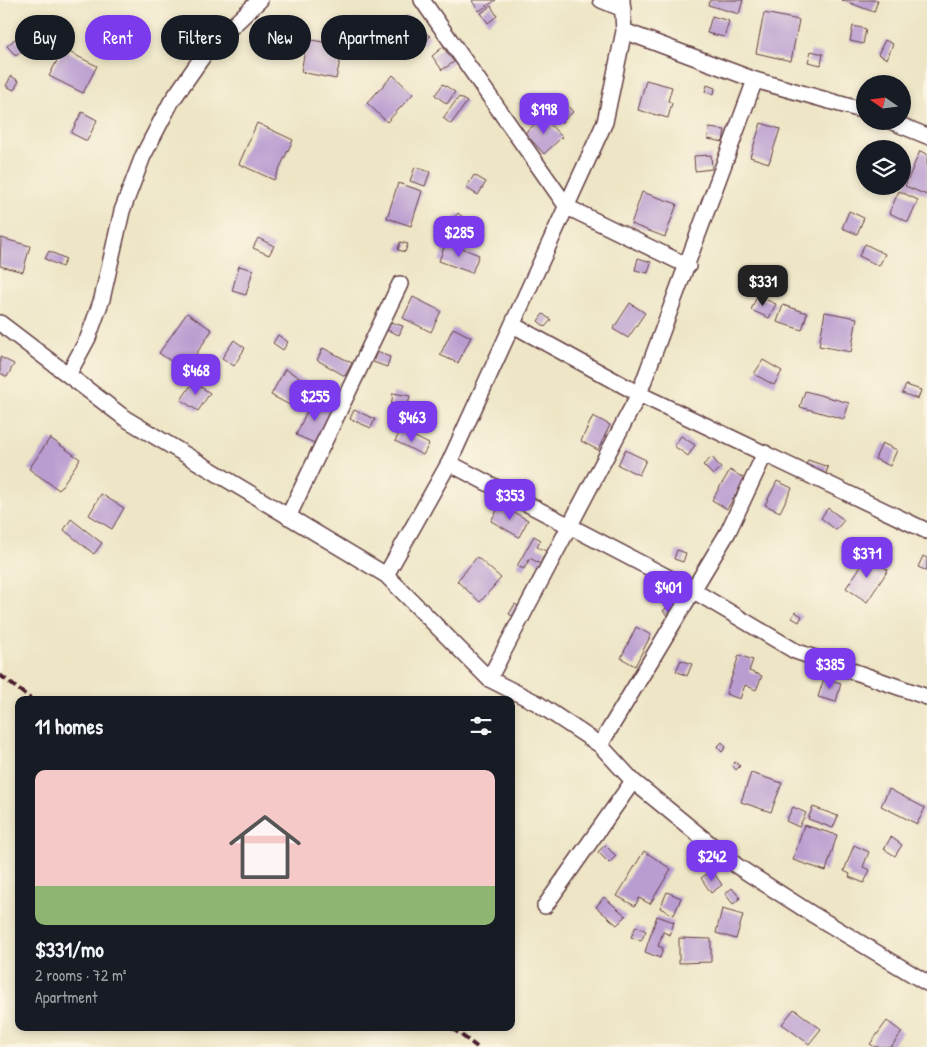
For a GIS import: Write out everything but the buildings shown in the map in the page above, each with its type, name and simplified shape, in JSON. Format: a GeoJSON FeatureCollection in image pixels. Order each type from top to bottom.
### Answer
{"type":"FeatureCollection","features":[{"type":"Feature","properties":{"kind":"street"},"geometry":{"type":"LineString","coordinates":[[68,375],[88,338],[102,299],[122,211],[147,148],[171,102],[208,49],[260,0]]}},
{"type":"Feature","properties":{"kind":"street"},"geometry":{"type":"LineString","coordinates":[[422,0],[567,207],[688,266]]}},
{"type":"Feature","properties":{"kind":"street"},"geometry":{"type":"LineString","coordinates":[[386,575],[449,463],[605,122],[624,32],[622,4],[601,0]]}},
{"type":"Feature","properties":{"kind":"street"},"geometry":{"type":"LineString","coordinates":[[624,32],[755,80],[856,108]]}},
{"type":"Feature","properties":{"kind":"street"},"geometry":{"type":"LineString","coordinates":[[489,679],[639,394],[688,266],[755,80]]}},
{"type":"Feature","properties":{"kind":"street"},"geometry":{"type":"LineString","coordinates":[[911,130],[927,136]]}},
{"type":"Feature","properties":{"kind":"street"},"geometry":{"type":"LineString","coordinates":[[288,517],[400,284]]}},
{"type":"Feature","properties":{"kind":"street"},"geometry":{"type":"LineString","coordinates":[[0,323],[126,419],[386,575],[489,679],[537,702],[600,746],[633,781],[737,866],[812,914],[925,977]]}},
{"type":"Feature","properties":{"kind":"street"},"geometry":{"type":"LineString","coordinates":[[513,325],[639,394],[927,531]]}},
{"type":"Feature","properties":{"kind":"street"},"geometry":{"type":"LineString","coordinates":[[600,746],[728,532],[765,453]]}},
{"type":"Feature","properties":{"kind":"street"},"geometry":{"type":"LineString","coordinates":[[449,463],[694,591],[794,651],[927,697]]}},
{"type":"Feature","properties":{"kind":"street"},"geometry":{"type":"LineString","coordinates":[[545,906],[633,781]]}},
{"type":"Feature","properties":{"kind":"railway"},"geometry":{"type":"LineString","coordinates":[[0,675],[27,696]]}},
{"type":"Feature","properties":{"kind":"railway"},"geometry":{"type":"LineString","coordinates":[[456,1031],[477,1047]]}}]}
